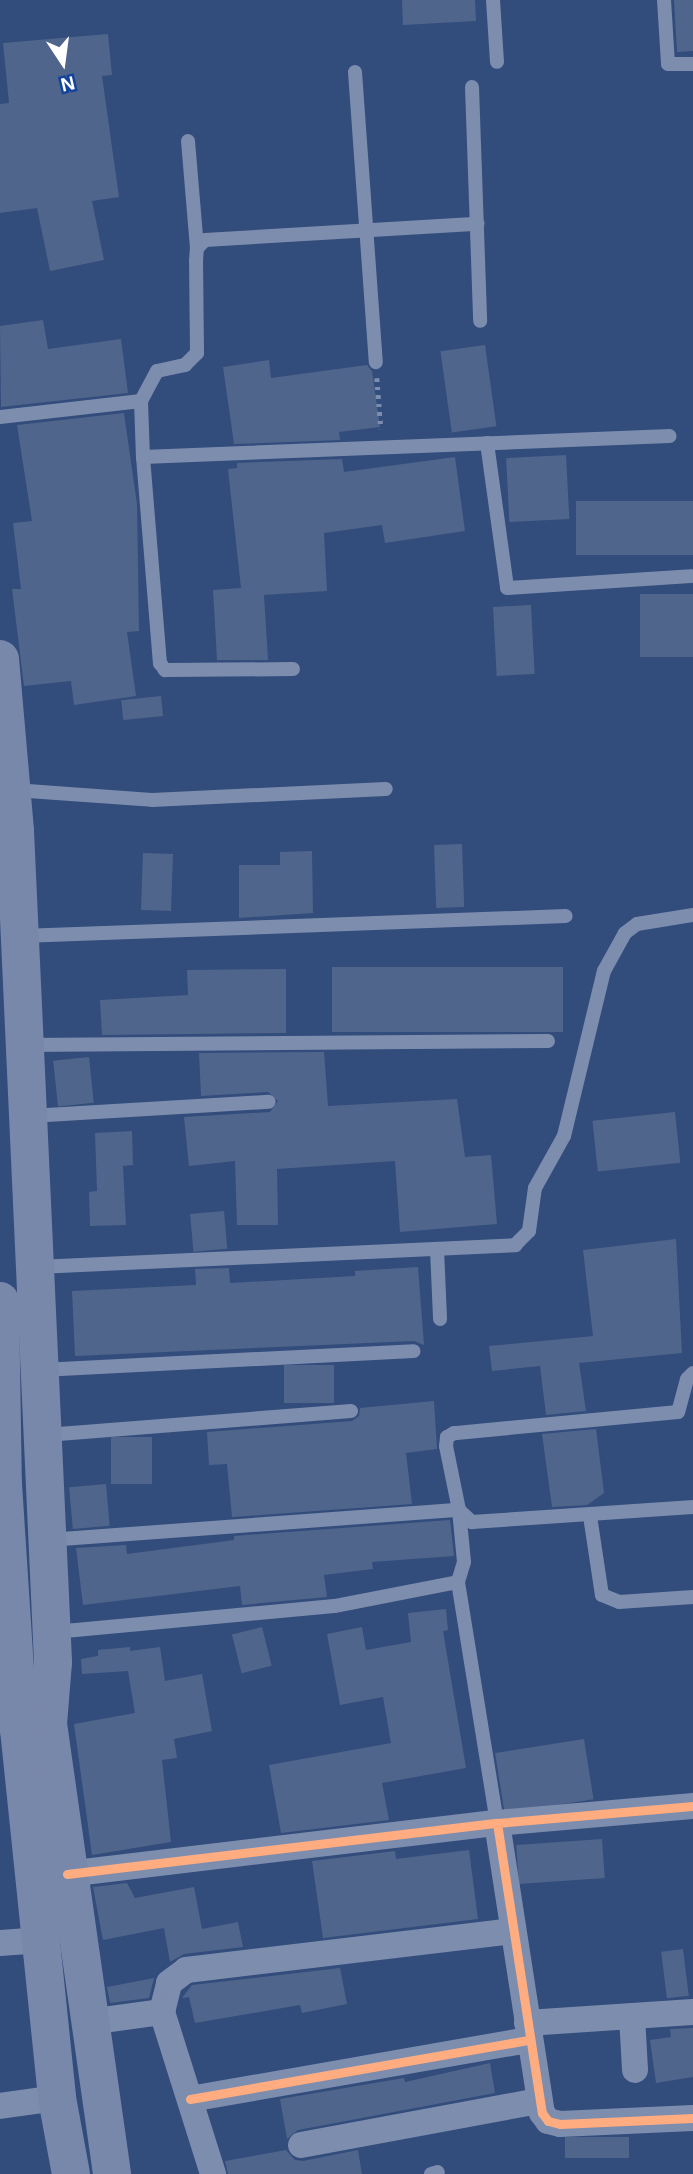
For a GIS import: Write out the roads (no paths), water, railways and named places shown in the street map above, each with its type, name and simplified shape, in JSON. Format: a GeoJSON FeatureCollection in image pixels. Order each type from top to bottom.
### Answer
{"type":"FeatureCollection","features":[{"type":"Feature","properties":{"kind":"main road"},"geometry":{"type":"LineString","coordinates":[[1,683],[11,790],[19,937],[51,1633],[23,1728],[67,1874],[112,2174]]}},
{"type":"Feature","properties":{"kind":"main road"},"geometry":{"type":"LineString","coordinates":[[0,1301],[3,1484],[57,2098],[71,2174]]}},
{"type":"Feature","properties":{"kind":"street"},"geometry":{"type":"LineString","coordinates":[[67,1874],[497,1823],[693,1806]]}},
{"type":"Feature","properties":{"kind":"street"},"geometry":{"type":"LineString","coordinates":[[497,1823],[539,2101],[548,2121],[560,2124],[693,2118]]}},
{"type":"Feature","properties":{"kind":"street"},"geometry":{"type":"LineString","coordinates":[[213,2174],[162,2011],[170,1983],[186,1970],[513,1931]]}},
{"type":"Feature","properties":{"kind":"street"},"geometry":{"type":"LineString","coordinates":[[0,1943],[42,1940]]}},
{"type":"Feature","properties":{"kind":"street"},"geometry":{"type":"LineString","coordinates":[[89,2022],[162,2011]]}},
{"type":"Feature","properties":{"kind":"street"},"geometry":{"type":"LineString","coordinates":[[190,2099],[528,2032],[632,2016],[693,2012]]}},
{"type":"Feature","properties":{"kind":"street"},"geometry":{"type":"LineString","coordinates":[[632,2016],[635,2070]]}},
{"type":"Feature","properties":{"kind":"street"},"geometry":{"type":"LineString","coordinates":[[0,2106],[57,2098]]}},
{"type":"Feature","properties":{"kind":"street"},"geometry":{"type":"LineString","coordinates":[[301,2146],[539,2101]]}},
{"type":"Feature","properties":{"kind":"lane"},"geometry":{"type":"LineString","coordinates":[[493,0],[497,62]]}},
{"type":"Feature","properties":{"kind":"lane"},"geometry":{"type":"LineString","coordinates":[[664,0],[667,64],[693,64]]}},
{"type":"Feature","properties":{"kind":"lane"},"geometry":{"type":"LineString","coordinates":[[355,72],[376,362]]}},
{"type":"Feature","properties":{"kind":"lane"},"geometry":{"type":"LineString","coordinates":[[471,87],[480,321]]}},
{"type":"Feature","properties":{"kind":"lane"},"geometry":{"type":"LineString","coordinates":[[188,141],[197,248],[197,353],[185,365],[158,371],[141,401],[160,663],[165,670],[293,669]]}},
{"type":"Feature","properties":{"kind":"lane"},"geometry":{"type":"LineString","coordinates":[[197,248],[215,237],[478,224]]}},
{"type":"Feature","properties":{"kind":"lane"},"geometry":{"type":"LineString","coordinates":[[0,417],[141,401]]}},
{"type":"Feature","properties":{"kind":"lane"},"geometry":{"type":"LineString","coordinates":[[143,457],[670,436]]}},
{"type":"Feature","properties":{"kind":"lane"},"geometry":{"type":"LineString","coordinates":[[487,443],[507,588],[691,576]]}},
{"type":"Feature","properties":{"kind":"lane"},"geometry":{"type":"LineString","coordinates":[[11,790],[152,800],[386,789]]}},
{"type":"Feature","properties":{"kind":"lane"},"geometry":{"type":"LineString","coordinates":[[33,1267],[516,1245],[530,1231],[536,1188],[564,1136],[604,971],[625,933],[637,924],[693,915]]}},
{"type":"Feature","properties":{"kind":"lane"},"geometry":{"type":"LineString","coordinates":[[19,937],[566,916]]}},
{"type":"Feature","properties":{"kind":"lane"},"geometry":{"type":"LineString","coordinates":[[23,1045],[548,1041]]}},
{"type":"Feature","properties":{"kind":"lane"},"geometry":{"type":"LineString","coordinates":[[27,1116],[269,1102]]}},
{"type":"Feature","properties":{"kind":"lane"},"geometry":{"type":"LineString","coordinates":[[438,1249],[440,1319]]}},
{"type":"Feature","properties":{"kind":"lane"},"geometry":{"type":"LineString","coordinates":[[38,1370],[414,1351]]}},
{"type":"Feature","properties":{"kind":"lane"},"geometry":{"type":"LineString","coordinates":[[497,1823],[458,1582],[464,1562],[459,1510],[446,1446],[447,1437],[454,1433],[678,1412],[693,1373]]}},
{"type":"Feature","properties":{"kind":"lane"},"geometry":{"type":"LineString","coordinates":[[41,1435],[351,1411]]}},
{"type":"Feature","properties":{"kind":"lane"},"geometry":{"type":"LineString","coordinates":[[46,1541],[459,1510],[472,1522],[693,1507]]}},
{"type":"Feature","properties":{"kind":"lane"},"geometry":{"type":"LineString","coordinates":[[590,1516],[602,1595],[619,1602],[693,1597]]}},
{"type":"Feature","properties":{"kind":"lane"},"geometry":{"type":"LineString","coordinates":[[51,1633],[258,1616],[458,1582]]}}]}
